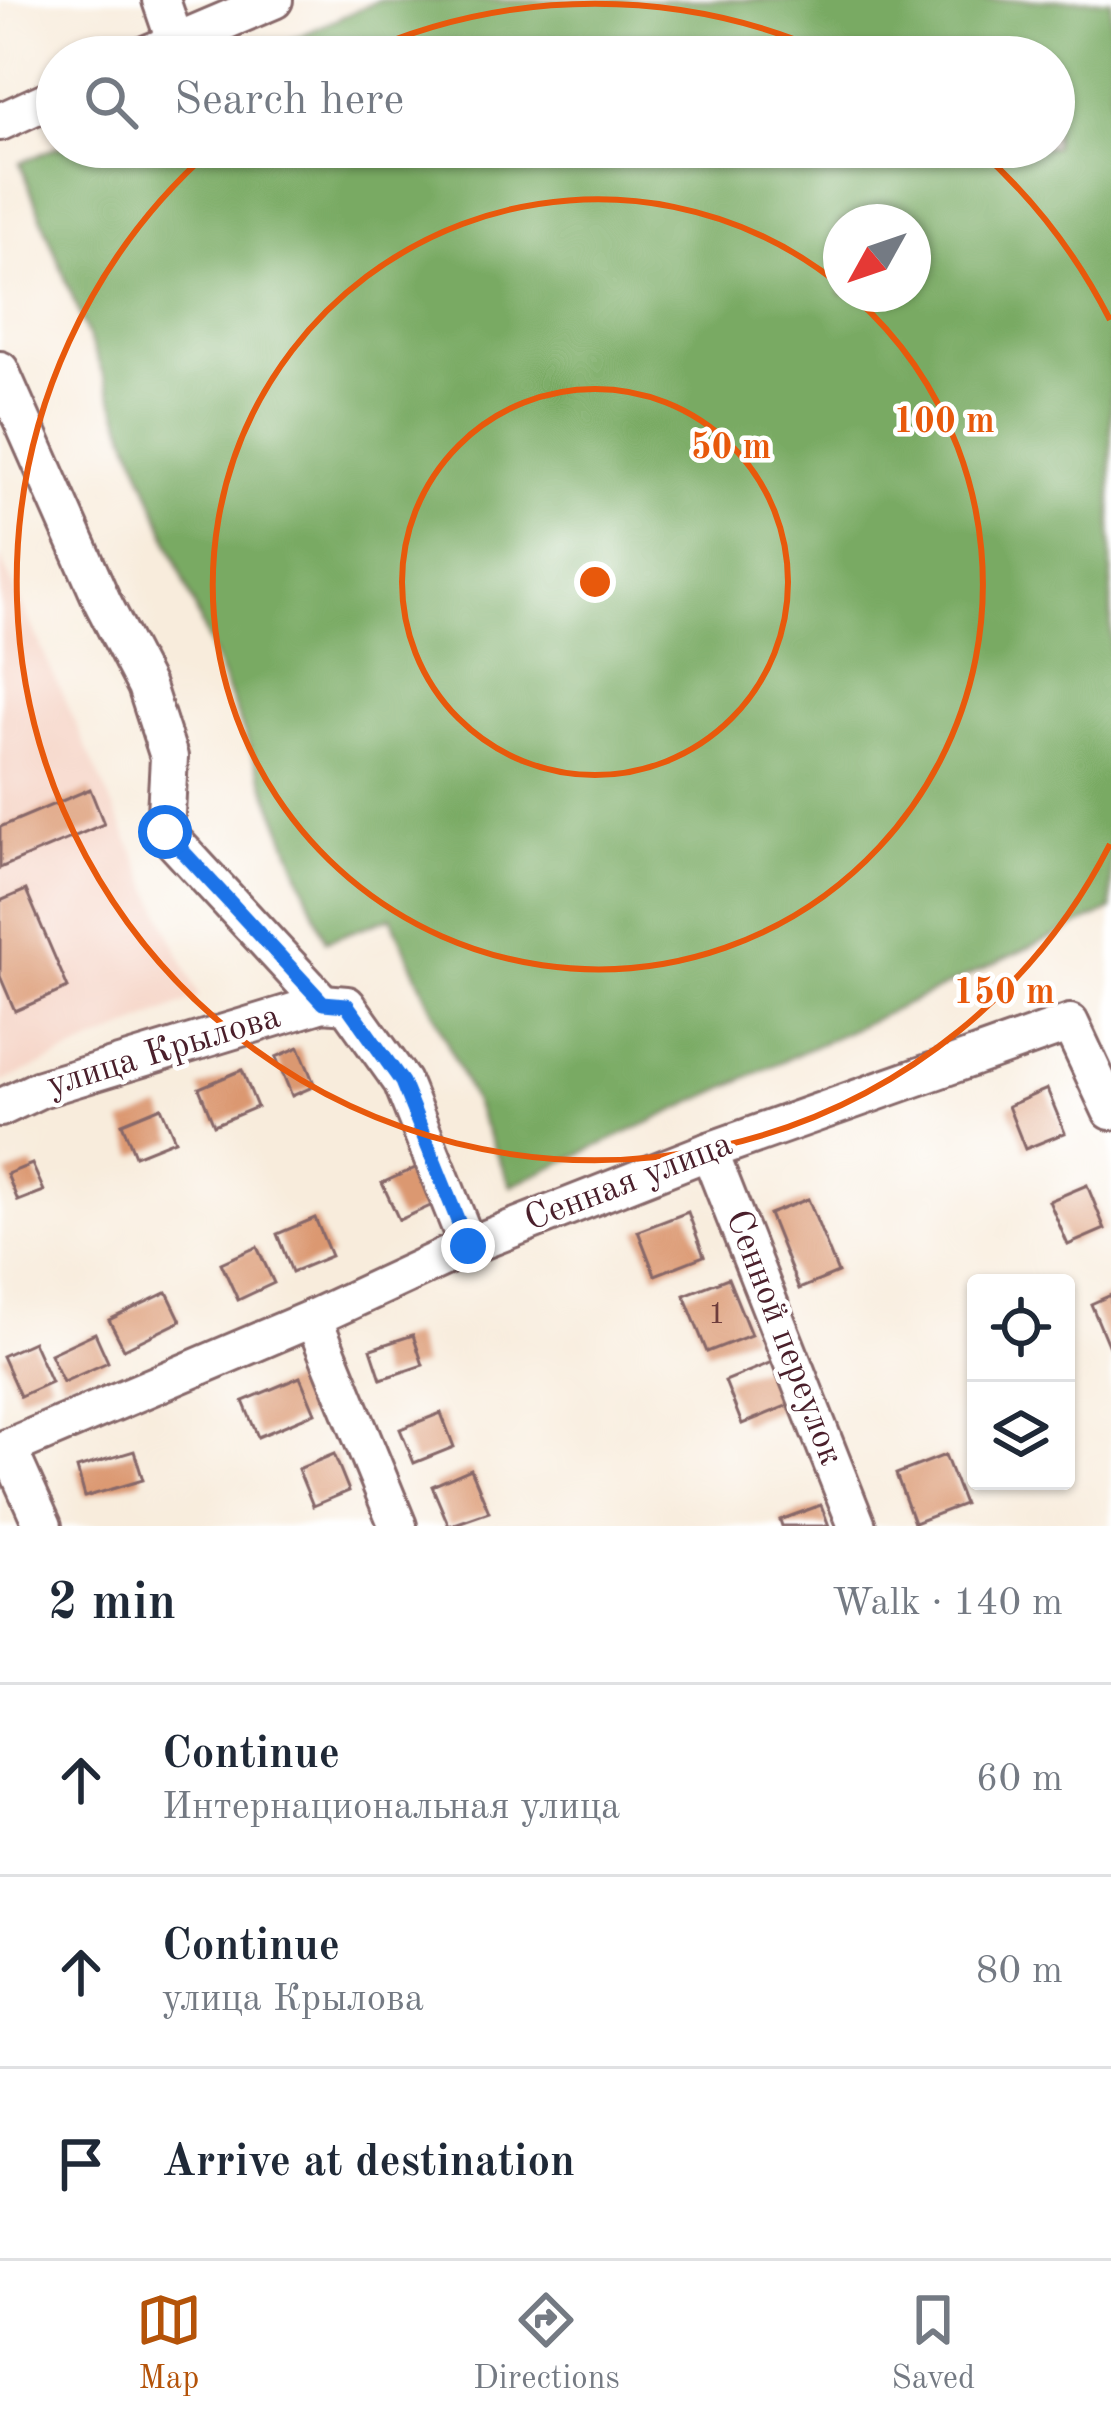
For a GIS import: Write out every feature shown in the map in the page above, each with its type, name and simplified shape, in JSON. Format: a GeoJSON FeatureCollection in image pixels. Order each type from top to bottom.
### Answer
{"type":"FeatureCollection","features":[{"type":"Feature","properties":{"kind":"street"},"geometry":{"type":"LineString","coordinates":[[161,0],[174,36]]}},
{"type":"Feature","properties":{"kind":"street"},"geometry":{"type":"LineString","coordinates":[[186,36],[274,0]]}},
{"type":"Feature","properties":{"kind":"street"},"geometry":{"type":"LineString","coordinates":[[0,122],[36,106]]}},
{"type":"Feature","properties":{"kind":"street"},"geometry":{"type":"LineString","coordinates":[[0,370],[103,603],[146,686],[169,757],[165,832],[323,1003]]}},
{"type":"Feature","properties":{"kind":"street","name":"улица Крылова"},"geometry":{"type":"LineString","coordinates":[[0,1108],[40,1089],[323,1003],[347,1005],[402,1082],[468,1246]]}},
{"type":"Feature","properties":{"kind":"street","name":"Сенная улица"},"geometry":{"type":"LineString","coordinates":[[4,1450],[468,1246],[710,1151],[1070,1023],[1111,1111]]}},
{"type":"Feature","properties":{"kind":"street","name":"Сенной переулок"},"geometry":{"type":"LineString","coordinates":[[710,1151],[856,1526]]}},
{"type":"Feature","properties":{"kind":"street"},"geometry":{"type":"LineString","coordinates":[[313,1318],[398,1526]]}},
{"type":"Feature","properties":{"kind":"street"},"geometry":{"type":"LineString","coordinates":[[4,1450],[44,1526]]}},
{"type":"Feature","properties":{"kind":"shaded area"},"geometry":{"type":"Polygon","coordinates":[[[0,556],[199,997],[0,1083],[0,556]]]}},
{"type":"Feature","properties":{"kind":"green space"},"geometry":{"type":"Polygon","coordinates":[[[379,0],[1111,0],[1111,910],[511,1186],[391,917],[326,941],[20,163],[36,156],[36,168],[1075,168],[1075,36],[300,36],[379,0]]]}},
{"type":"Feature","properties":{"kind":"building"},"geometry":{"type":"Polygon","coordinates":[[[90,789],[104,824],[0,868],[0,827],[90,789]]]}},
{"type":"Feature","properties":{"kind":"building"},"geometry":{"type":"Polygon","coordinates":[[[26,890],[68,988],[15,1011],[0,976],[0,901],[26,890]]]}},
{"type":"Feature","properties":{"kind":"building"},"geometry":{"type":"Polygon","coordinates":[[[299,1047],[315,1086],[292,1096],[276,1057],[299,1047]]]}},
{"type":"Feature","properties":{"kind":"building"},"geometry":{"type":"Polygon","coordinates":[[[242,1070],[257,1107],[214,1125],[199,1088],[242,1070]]]}},
{"type":"Feature","properties":{"kind":"building"},"geometry":{"type":"Polygon","coordinates":[[[1047,1089],[1065,1133],[1025,1149],[1008,1106],[1047,1089]]]}},
{"type":"Feature","properties":{"kind":"building"},"geometry":{"type":"Polygon","coordinates":[[[161,1107],[175,1140],[135,1156],[122,1123],[161,1107]]]}},
{"type":"Feature","properties":{"kind":"building"},"geometry":{"type":"Polygon","coordinates":[[[32,1164],[44,1191],[18,1201],[7,1174],[32,1164]]]}},
{"type":"Feature","properties":{"kind":"building"},"geometry":{"type":"Polygon","coordinates":[[[420,1166],[437,1203],[399,1220],[382,1183],[420,1166]]]}},
{"type":"Feature","properties":{"kind":"building"},"geometry":{"type":"Polygon","coordinates":[[[1087,1185],[1105,1229],[1068,1245],[1049,1201],[1087,1185]]]}},
{"type":"Feature","properties":{"kind":"building"},"geometry":{"type":"Polygon","coordinates":[[[808,1199],[838,1273],[799,1289],[769,1214],[808,1199]]]}},
{"type":"Feature","properties":{"kind":"building"},"geometry":{"type":"Polygon","coordinates":[[[688,1212],[704,1256],[655,1275],[638,1231],[688,1212]]]}},
{"type":"Feature","properties":{"kind":"building"},"geometry":{"type":"Polygon","coordinates":[[[315,1218],[331,1256],[292,1272],[277,1234],[315,1218]]]}},
{"type":"Feature","properties":{"kind":"building"},"geometry":{"type":"Polygon","coordinates":[[[257,1247],[274,1283],[238,1300],[221,1263],[257,1247]]]}},
{"type":"Feature","properties":{"kind":"building"},"geometry":{"type":"Polygon","coordinates":[[[728,1278],[751,1335],[707,1352],[684,1295],[728,1278]]]}},
{"type":"Feature","properties":{"kind":"building"},"geometry":{"type":"Polygon","coordinates":[[[167,1292],[181,1321],[124,1349],[109,1320],[167,1292]]]}},
{"type":"Feature","properties":{"kind":"building"},"geometry":{"type":"Polygon","coordinates":[[[1111,1295],[1111,1352],[1091,1304],[1111,1295]]]}},
{"type":"Feature","properties":{"kind":"building"},"geometry":{"type":"Polygon","coordinates":[[[95,1333],[108,1362],[63,1382],[50,1354],[95,1333]]]}},
{"type":"Feature","properties":{"kind":"building"},"geometry":{"type":"Polygon","coordinates":[[[413,1335],[423,1365],[381,1379],[371,1349],[413,1335]]]}},
{"type":"Feature","properties":{"kind":"building"},"geometry":{"type":"Polygon","coordinates":[[[33,1342],[51,1382],[20,1396],[2,1356],[33,1342]]]}},
{"type":"Feature","properties":{"kind":"building"},"geometry":{"type":"Polygon","coordinates":[[[772,1362],[789,1405],[742,1424],[725,1381],[772,1362]]]}},
{"type":"Feature","properties":{"kind":"building"},"geometry":{"type":"Polygon","coordinates":[[[300,1377],[315,1413],[258,1437],[243,1401],[300,1377]]]}},
{"type":"Feature","properties":{"kind":"building"},"geometry":{"type":"Polygon","coordinates":[[[441,1413],[454,1447],[414,1463],[400,1429],[441,1413]]]}},
{"type":"Feature","properties":{"kind":"building"},"geometry":{"type":"Polygon","coordinates":[[[134,1451],[143,1480],[85,1497],[77,1468],[134,1451]]]}},
{"type":"Feature","properties":{"kind":"building"},"geometry":{"type":"Polygon","coordinates":[[[334,1454],[349,1491],[313,1506],[298,1469],[334,1454]]]}},
{"type":"Feature","properties":{"kind":"building"},"geometry":{"type":"Polygon","coordinates":[[[945,1455],[964,1504],[914,1523],[896,1474],[945,1455]]]}},
{"type":"Feature","properties":{"kind":"building"},"geometry":{"type":"Polygon","coordinates":[[[471,1469],[489,1512],[449,1526],[432,1486],[471,1469]]]}},
{"type":"Feature","properties":{"kind":"building"},"geometry":{"type":"Polygon","coordinates":[[[821,1505],[829,1526],[782,1526],[780,1520],[821,1505]]]}},
{"type":"Feature","properties":{"kind":"route"},"geometry":{"type":"LineString","coordinates":[[165,832],[323,1003],[347,1005],[402,1082],[468,1246]]}}]}
